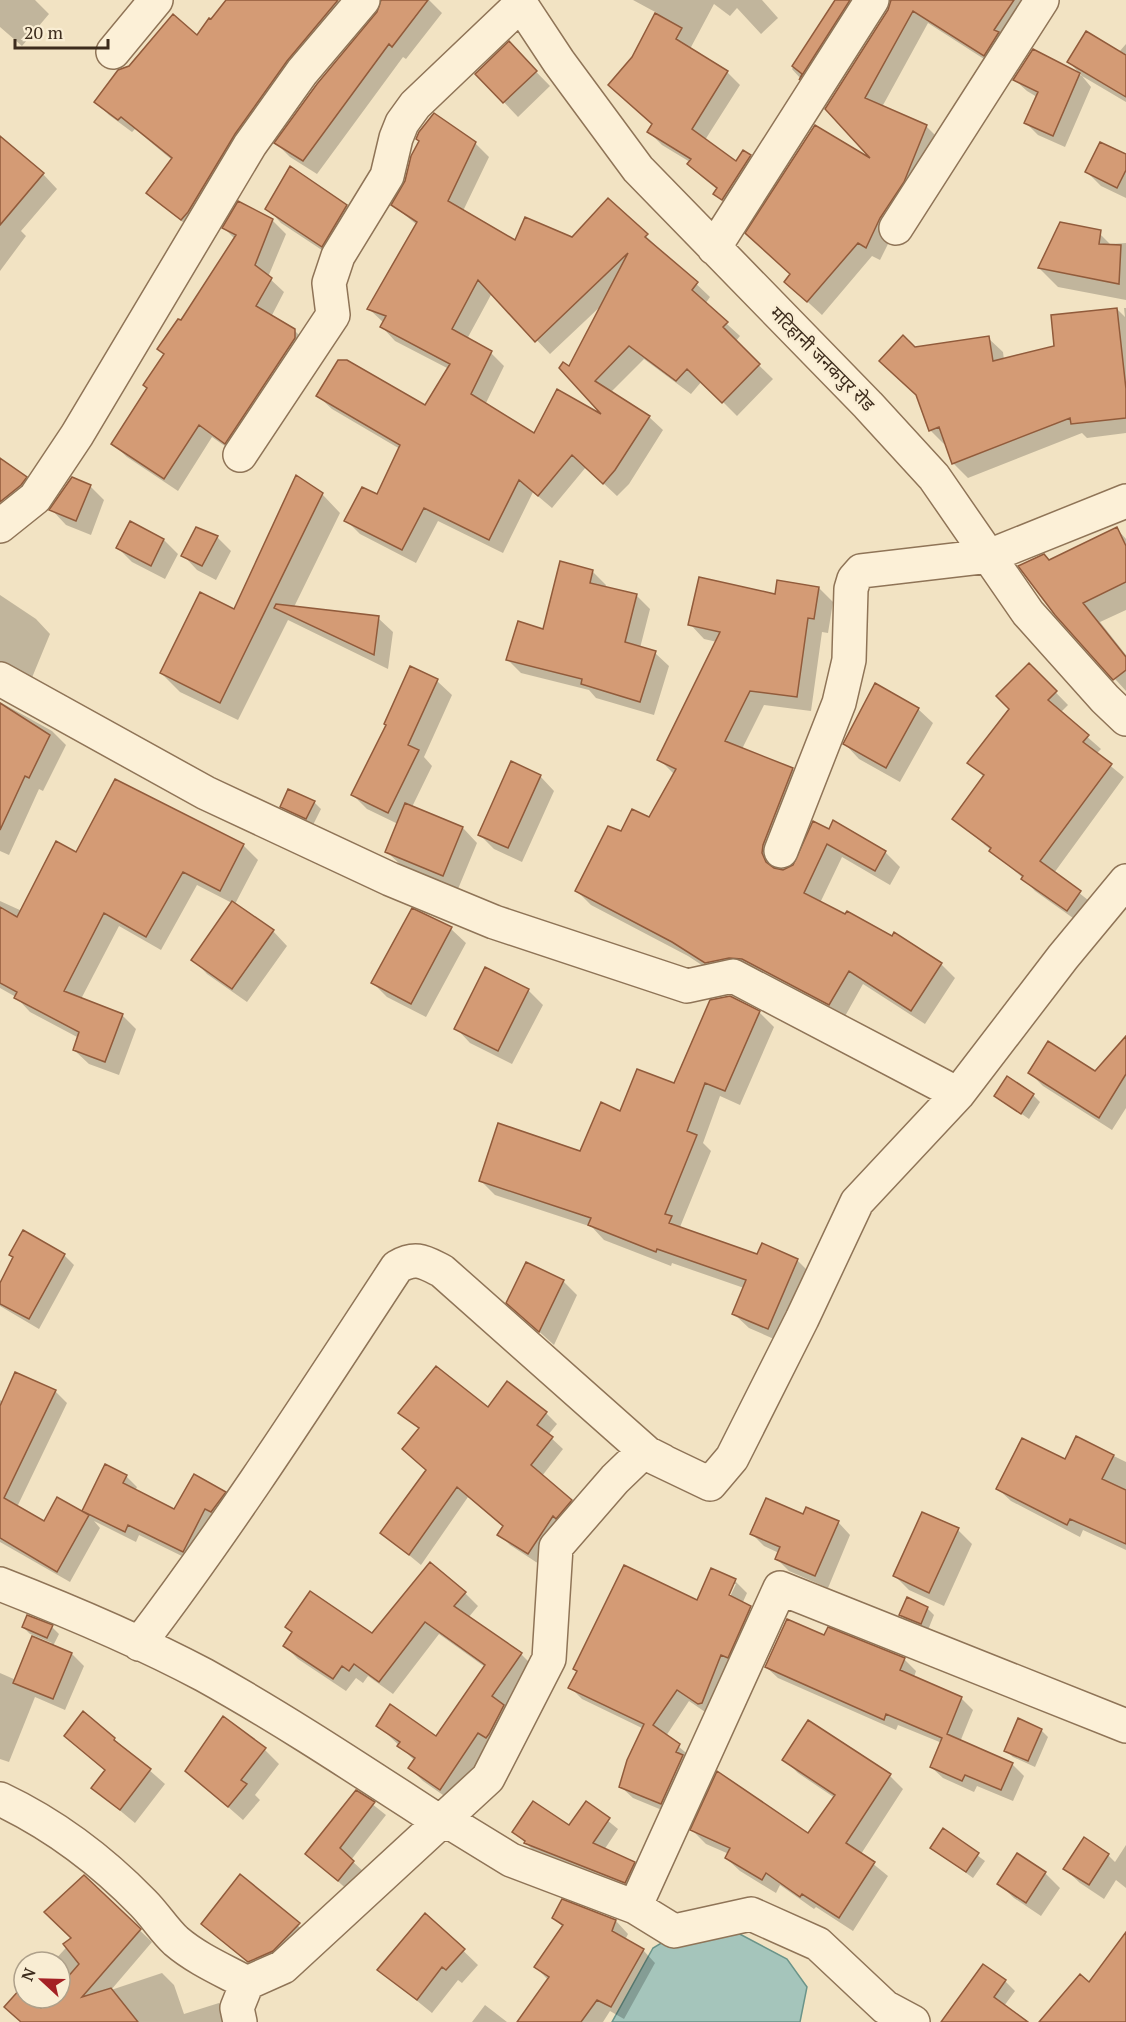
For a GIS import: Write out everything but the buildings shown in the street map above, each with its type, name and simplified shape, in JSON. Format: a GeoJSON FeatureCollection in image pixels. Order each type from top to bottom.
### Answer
{"type":"FeatureCollection","features":[{"type":"Feature","properties":{"kind":"street"},"geometry":{"type":"LineString","coordinates":[[113,52],[156,0]]}},
{"type":"Feature","properties":{"kind":"street"},"geometry":{"type":"LineString","coordinates":[[0,526],[35,498],[76,435],[250,145],[302,72],[363,0]]}},
{"type":"Feature","properties":{"kind":"street"},"geometry":{"type":"LineString","coordinates":[[714,248],[872,0]]}},
{"type":"Feature","properties":{"kind":"street"},"geometry":{"type":"LineString","coordinates":[[896,228],[1042,0]]}},
{"type":"Feature","properties":{"kind":"street"},"geometry":{"type":"LineString","coordinates":[[240,455],[333,315],[328,283],[334,265],[387,176],[402,123],[414,105],[519,2]]}},
{"type":"Feature","properties":{"kind":"street","name":"मटिहानी जनकपुर रोड"},"geometry":{"type":"LineString","coordinates":[[519,2],[559,62],[638,169],[868,405],[934,477],[1029,613],[1105,699],[1126,718]]}},
{"type":"Feature","properties":{"kind":"street"},"geometry":{"type":"LineString","coordinates":[[781,851],[839,703],[849,660],[851,589],[854,579],[861,571],[988,556],[1126,501]]}},
{"type":"Feature","properties":{"kind":"street"},"geometry":{"type":"LineString","coordinates":[[0,679],[206,793],[390,879],[494,922],[687,986],[733,976],[958,1094]]}},
{"type":"Feature","properties":{"kind":"street"},"geometry":{"type":"LineString","coordinates":[[710,1484],[732,1458],[802,1319],[857,1202],[958,1094],[1063,957],[1126,881]]}},
{"type":"Feature","properties":{"kind":"street"},"geometry":{"type":"LineString","coordinates":[[139,1644],[243,1502],[397,1267],[409,1260],[424,1262],[442,1271],[647,1453],[710,1484]]}},
{"type":"Feature","properties":{"kind":"street"},"geometry":{"type":"LineString","coordinates":[[240,2022],[237,2008],[247,1983],[283,1967],[488,1778],[549,1659],[556,1547],[615,1479],[644,1452],[710,1484]]}},
{"type":"Feature","properties":{"kind":"street"},"geometry":{"type":"LineString","coordinates":[[0,1584],[104,1625],[204,1675],[319,1744],[440,1822],[454,1825],[511,1860],[635,1907],[674,1931],[751,1914],[818,1944],[885,2007],[913,2022]]}},
{"type":"Feature","properties":{"kind":"street"},"geometry":{"type":"LineString","coordinates":[[635,1907],[780,1588],[1126,1726]]}},
{"type":"Feature","properties":{"kind":"street"},"geometry":{"type":"LineString","coordinates":[[0,1799],[32,1814],[93,1854],[145,1905],[174,1940],[194,1955],[247,1983]]}},
{"type":"Feature","properties":{"kind":"water"},"geometry":{"type":"Polygon","coordinates":[[[734,1931],[787,1959],[807,1987],[800,2022],[612,2022],[653,1948],[678,1933],[734,1931]]]}}]}
